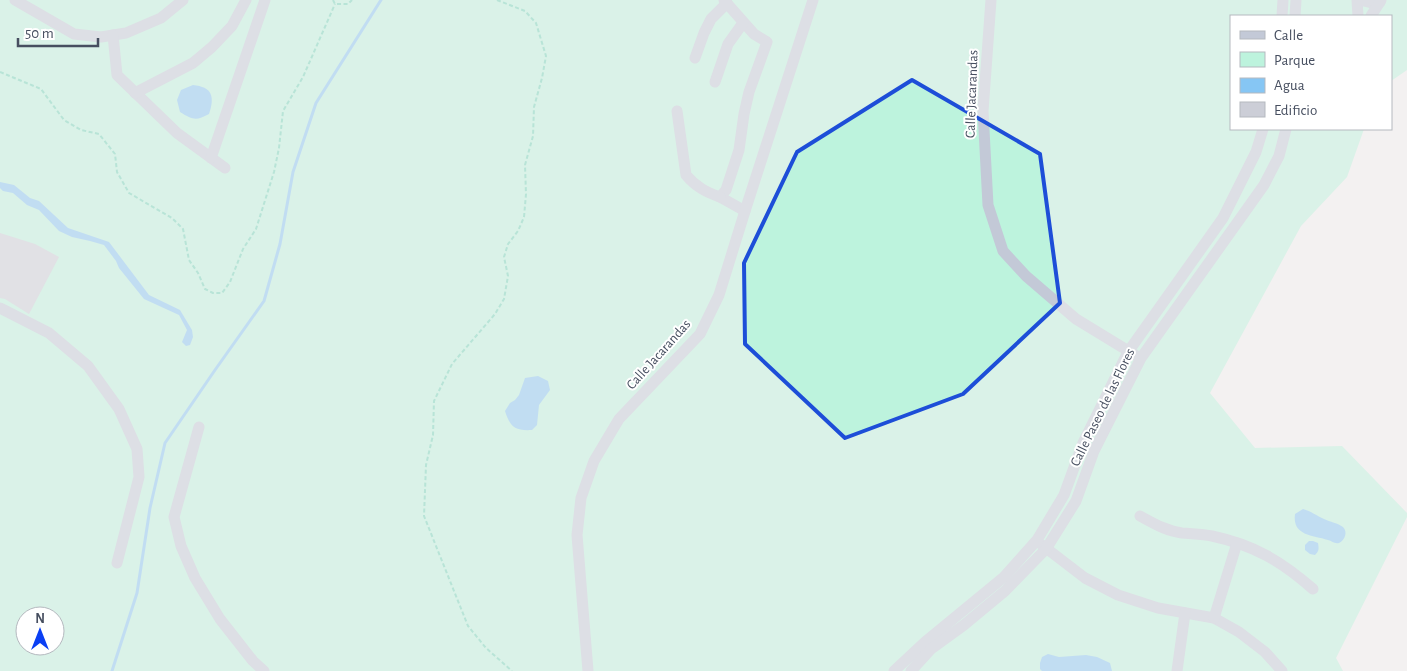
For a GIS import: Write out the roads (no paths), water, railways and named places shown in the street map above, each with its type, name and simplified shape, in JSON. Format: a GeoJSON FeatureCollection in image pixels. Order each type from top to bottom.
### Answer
{"type":"FeatureCollection","features":[{"type":"Feature","properties":{"kind":"street"},"geometry":{"type":"LineString","coordinates":[[15,0],[74,34],[101,37],[126,33],[161,18],[182,0]]}},
{"type":"Feature","properties":{"kind":"street"},"geometry":{"type":"LineString","coordinates":[[135,93],[193,62],[205,52],[232,26],[246,0]]}},
{"type":"Feature","properties":{"kind":"street"},"geometry":{"type":"LineString","coordinates":[[211,158],[265,0]]}},
{"type":"Feature","properties":{"kind":"street","name":"Calle Jacarandas"},"geometry":{"type":"LineString","coordinates":[[588,671],[577,535],[581,498],[594,461],[619,419],[700,334],[719,295],[813,0]]}},
{"type":"Feature","properties":{"kind":"street","name":"Calle Jacarandas"},"geometry":{"type":"LineString","coordinates":[[991,0],[983,111],[984,139],[988,205],[1003,252],[1026,276],[1076,319],[1128,352],[1141,358]]}},
{"type":"Feature","properties":{"kind":"street"},"geometry":{"type":"LineString","coordinates":[[1282,15],[1283,0]]}},
{"type":"Feature","properties":{"kind":"street"},"geometry":{"type":"LineString","coordinates":[[1296,0],[1296,15]]}},
{"type":"Feature","properties":{"kind":"street"},"geometry":{"type":"LineString","coordinates":[[1358,15],[1359,0],[1372,3],[1381,1]]}},
{"type":"Feature","properties":{"kind":"street"},"geometry":{"type":"LineString","coordinates":[[694,58],[711,19],[725,1],[754,34],[768,42],[749,92],[744,114],[740,150],[726,190],[720,197]]}},
{"type":"Feature","properties":{"kind":"street"},"geometry":{"type":"LineString","coordinates":[[1372,15],[1381,1]]}},
{"type":"Feature","properties":{"kind":"street"},"geometry":{"type":"LineString","coordinates":[[715,82],[728,44],[744,23]]}},
{"type":"Feature","properties":{"kind":"street"},"geometry":{"type":"LineString","coordinates":[[113,35],[117,75],[177,133],[225,168]]}},
{"type":"Feature","properties":{"kind":"street"},"geometry":{"type":"LineString","coordinates":[[677,111],[686,175],[702,190],[720,197],[745,212]]}},
{"type":"Feature","properties":{"kind":"street","name":"Calle Paseo de las Flores"},"geometry":{"type":"LineString","coordinates":[[894,671],[925,642],[1004,577],[1037,540],[1064,495],[1083,443],[1128,352],[1223,218],[1256,152],[1262,130]]}},
{"type":"Feature","properties":{"kind":"street","name":"Calle Paseo de las Flores"},"geometry":{"type":"LineString","coordinates":[[911,671],[931,649],[1005,592],[1046,549],[1076,501],[1094,452],[1141,358],[1264,185],[1279,156],[1286,130]]}},
{"type":"Feature","properties":{"kind":"street"},"geometry":{"type":"LineString","coordinates":[[0,308],[56,338],[88,366],[119,409],[137,449],[139,477],[118,563]]}},
{"type":"Feature","properties":{"kind":"street"},"geometry":{"type":"LineString","coordinates":[[199,427],[174,517],[181,546],[195,578],[220,619],[253,661],[264,671]]}},
{"type":"Feature","properties":{"kind":"street"},"geometry":{"type":"LineString","coordinates":[[1140,516],[1159,526],[1180,532],[1211,536],[1253,548],[1271,557],[1293,572],[1312,589]]}},
{"type":"Feature","properties":{"kind":"street"},"geometry":{"type":"LineString","coordinates":[[1037,540],[1085,578],[1118,595],[1158,608],[1214,618],[1239,632],[1265,652],[1282,671]]}},
{"type":"Feature","properties":{"kind":"street"},"geometry":{"type":"LineString","coordinates":[[1214,618],[1237,543]]}},
{"type":"Feature","properties":{"kind":"street"},"geometry":{"type":"LineString","coordinates":[[1177,671],[1185,614]]}},
{"type":"Feature","properties":{"kind":"water"},"geometry":{"type":"Polygon","coordinates":[[[193,85],[208,90],[212,97],[209,114],[198,119],[191,118],[180,112],[177,100],[181,90],[193,85]]]}},
{"type":"Feature","properties":{"kind":"water"},"geometry":{"type":"Polygon","coordinates":[[[0,182],[14,185],[30,198],[39,201],[68,228],[109,242],[149,295],[180,310],[192,330],[193,337],[190,345],[186,346],[182,342],[187,330],[179,315],[144,299],[119,268],[104,245],[72,237],[59,231],[39,210],[27,205],[13,193],[3,191],[0,188],[0,182]]]}},
{"type":"Feature","properties":{"kind":"water"},"geometry":{"type":"Polygon","coordinates":[[[538,376],[548,381],[550,390],[539,405],[537,425],[532,430],[517,429],[509,421],[505,411],[510,403],[519,395],[525,378],[538,376]]]}},
{"type":"Feature","properties":{"kind":"water"},"geometry":{"type":"Polygon","coordinates":[[[1303,509],[1343,527],[1346,533],[1343,540],[1336,543],[1300,531],[1295,521],[1295,514],[1303,509]]]}},
{"type":"Feature","properties":{"kind":"water"},"geometry":{"type":"Polygon","coordinates":[[[1309,541],[1318,543],[1318,550],[1315,555],[1305,550],[1305,545],[1309,541]]]}},
{"type":"Feature","properties":{"kind":"water"},"geometry":{"type":"Polygon","coordinates":[[[1048,654],[1059,657],[1086,655],[1097,657],[1110,663],[1112,671],[1042,671],[1040,663],[1042,657],[1048,654]]]}},
{"type":"Feature","properties":{"kind":"waterway"},"geometry":{"type":"LineString","coordinates":[[112,671],[137,593],[150,508],[165,443],[264,301],[280,244],[293,172],[316,103],[381,0]]}}]}
